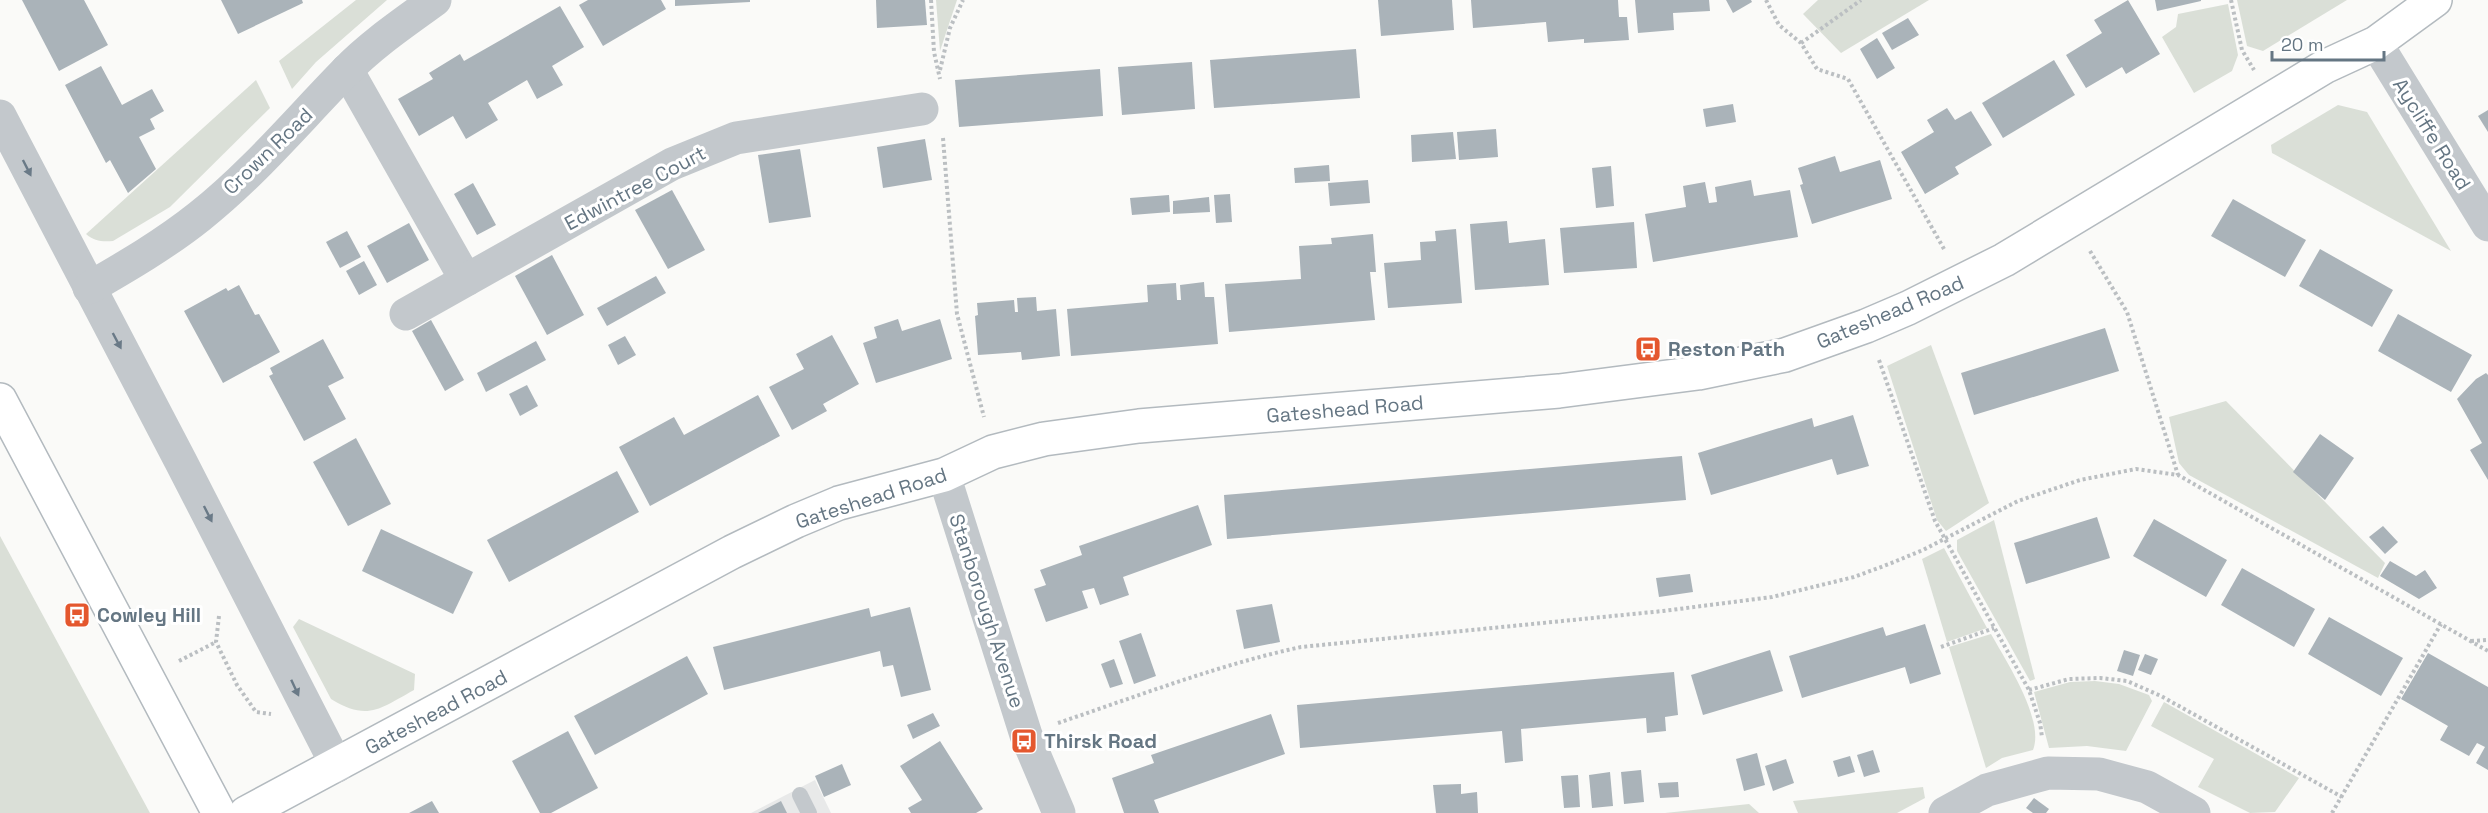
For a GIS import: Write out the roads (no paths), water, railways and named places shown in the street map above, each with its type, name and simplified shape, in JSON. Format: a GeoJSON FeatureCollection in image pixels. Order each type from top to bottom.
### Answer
{"type":"FeatureCollection","features":[{"type":"Feature","properties":{"kind":"street","name":"Crown Road"},"geometry":{"type":"LineString","coordinates":[[89,288],[145,255],[200,216],[270,152],[347,70],[399,26],[435,0]]}},
{"type":"Feature","properties":{"kind":"street","name":"Gateshead Road"},"geometry":{"type":"LineString","coordinates":[[246,813],[732,552],[796,521],[839,503],[944,475],[993,452],[1044,439],[1139,426],[1559,391],[1698,374],[1785,355],[1866,326],[1908,308],[2004,260],[2324,67],[2376,44],[2435,0]]}},
{"type":"Feature","properties":{"kind":"street","name":"Aycliffe Road"},"geometry":{"type":"LineString","coordinates":[[2376,44],[2488,225]]}},
{"type":"Feature","properties":{"kind":"street"},"geometry":{"type":"LineString","coordinates":[[347,70],[466,280]]}},
{"type":"Feature","properties":{"kind":"street"},"geometry":{"type":"LineString","coordinates":[[0,116],[180,459],[337,766]]}},
{"type":"Feature","properties":{"kind":"street","name":"Edwintree Court"},"geometry":{"type":"LineString","coordinates":[[406,314],[672,164],[736,138],[932,120]]}},
{"type":"Feature","properties":{"kind":"street"},"geometry":{"type":"LineString","coordinates":[[0,399],[219,813]]}},
{"type":"Feature","properties":{"kind":"street","name":"Stanborough Avenue"},"geometry":{"type":"LineString","coordinates":[[944,475],[1026,735],[1059,813]]}},
{"type":"Feature","properties":{"kind":"street"},"geometry":{"type":"LineString","coordinates":[[1945,813],[1987,790],[2048,773],[2100,774],[2137,784],[2194,813]]}},
{"type":"Feature","properties":{"kind":"lane"},"geometry":{"type":"LineString","coordinates":[[800,795],[809,813]]}},
{"type":"Feature","properties":{"kind":"place","name":"Reston Path"},"geometry":{"type":"Point","coordinates":[1648,349]}},
{"type":"Feature","properties":{"kind":"place","name":"Cowley Hill"},"geometry":{"type":"Point","coordinates":[77,615]}},
{"type":"Feature","properties":{"kind":"place","name":"Thirsk Road"},"geometry":{"type":"Point","coordinates":[1024,741]}}]}
